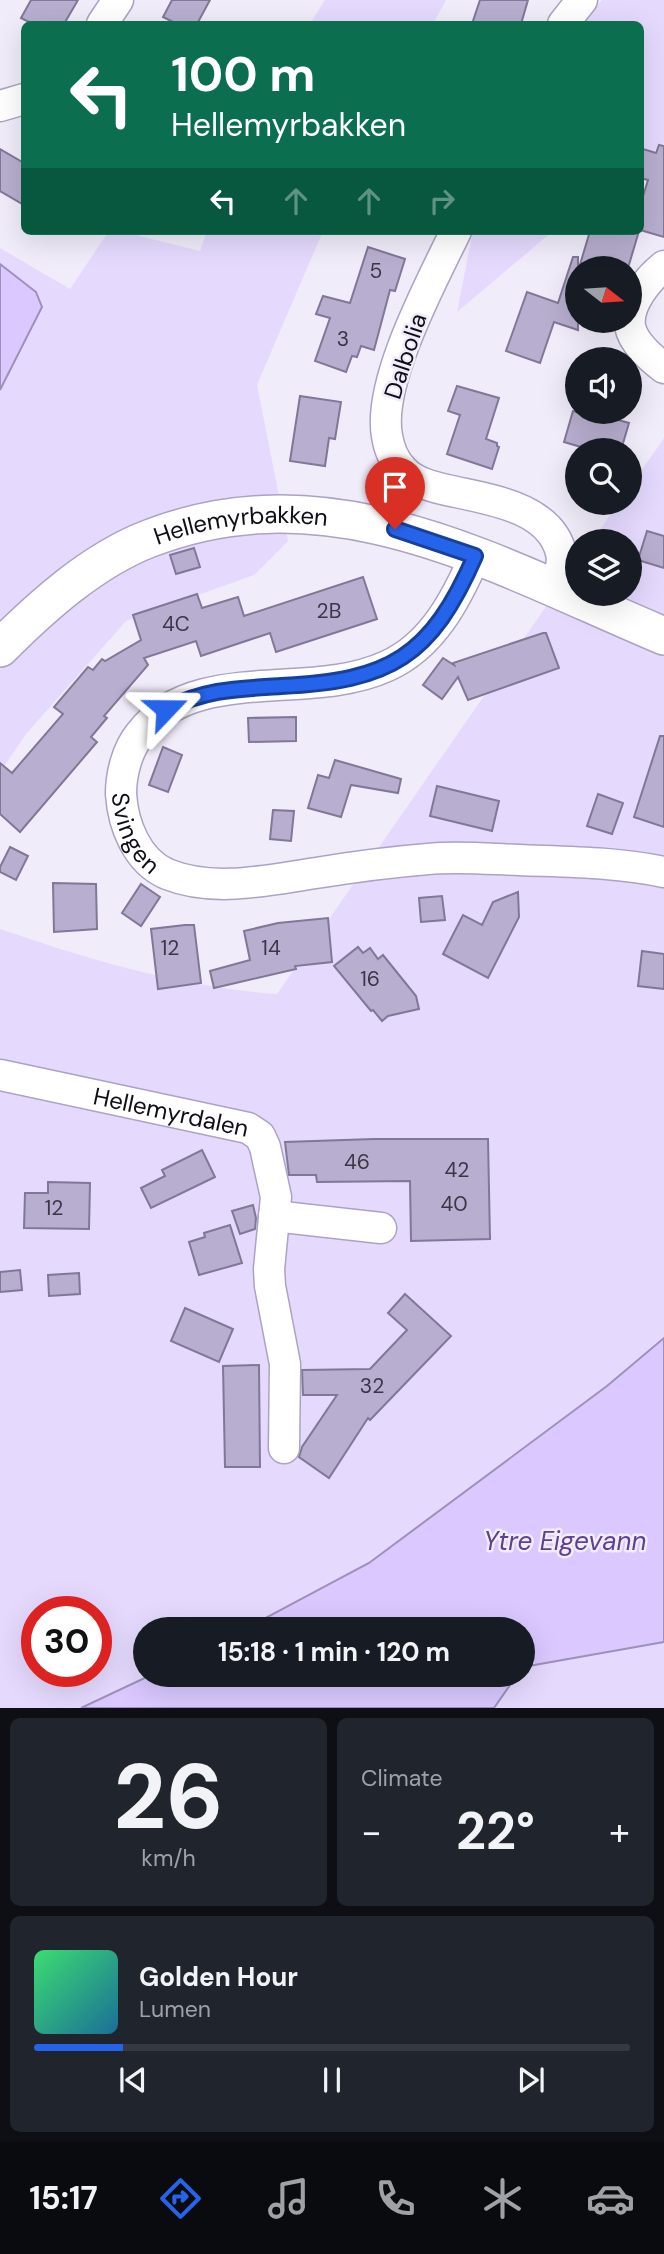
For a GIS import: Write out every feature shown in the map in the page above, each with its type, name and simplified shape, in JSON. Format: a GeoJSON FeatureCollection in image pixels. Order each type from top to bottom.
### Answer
{"type":"FeatureCollection","features":[{"type":"Feature","properties":{"kind":"street"},"geometry":{"type":"LineString","coordinates":[[104,21],[117,0]]}},
{"type":"Feature","properties":{"kind":"street"},"geometry":{"type":"LineString","coordinates":[[565,21],[582,0]]}},
{"type":"Feature","properties":{"kind":"street"},"geometry":{"type":"LineString","coordinates":[[0,106],[21,100]]}},
{"type":"Feature","properties":{"kind":"street","name":"Dalbolia"},"geometry":{"type":"LineString","coordinates":[[454,235],[404,346],[389,397],[387,436],[393,455],[403,471],[419,481],[524,511],[540,521],[555,536],[562,555],[555,589]]}},
{"type":"Feature","properties":{"kind":"street"},"geometry":{"type":"LineString","coordinates":[[664,266],[641,292],[632,309],[630,327],[641,347],[664,368]]}},
{"type":"Feature","properties":{"kind":"street","name":"Hellemyrbakken"},"geometry":{"type":"LineString","coordinates":[[0,648],[62,592],[122,552],[148,539],[218,520],[256,514],[290,513],[324,515],[395,529],[475,556],[664,636]]}},
{"type":"Feature","properties":{"kind":"street","name":"Svingen"},"geometry":{"type":"LineString","coordinates":[[475,556],[440,623],[418,647],[388,666],[356,678],[328,683],[215,691],[192,697],[166,709],[146,725],[133,743],[121,787],[122,809],[130,837],[144,856],[164,873],[191,881],[251,883],[400,862],[460,858],[632,866],[664,872]]}},
{"type":"Feature","properties":{"kind":"street","name":"Hellemyrdalen"},"geometry":{"type":"LineString","coordinates":[[0,1075],[248,1128],[260,1136],[276,1197],[269,1269],[285,1364],[285,1448]]}},
{"type":"Feature","properties":{"kind":"street"},"geometry":{"type":"LineString","coordinates":[[274,1216],[381,1228]]}},
{"type":"Feature","properties":{"kind":"shaded area"},"geometry":{"type":"Polygon","coordinates":[[[325,0],[446,0],[435,21],[312,21],[325,0]]]}},
{"type":"Feature","properties":{"kind":"shaded area"},"geometry":{"type":"Polygon","coordinates":[[[602,0],[664,0],[664,143],[644,159],[644,21],[585,21],[602,0]]]}},
{"type":"Feature","properties":{"kind":"shaded area"},"geometry":{"type":"Polygon","coordinates":[[[106,235],[135,235],[200,251],[206,235],[321,235],[257,385],[288,541],[254,575],[126,621],[26,734],[0,772],[0,390],[42,307],[36,292],[0,264],[0,248],[70,289],[106,235]]]}},
{"type":"Feature","properties":{"kind":"shaded area"},"geometry":{"type":"Polygon","coordinates":[[[472,235],[548,235],[457,312],[472,235]]]}},
{"type":"Feature","properties":{"kind":"shaded area"},"geometry":{"type":"Polygon","coordinates":[[[664,438],[664,1708],[0,1708],[0,929],[171,979],[277,994],[565,579],[565,606],[642,606],[642,529],[600,529],[610,515],[642,515],[642,470],[664,438]]]}},
{"type":"Feature","properties":{"kind":"water"},"geometry":{"type":"Polygon","coordinates":[[[0,264],[36,292],[42,307],[0,390],[0,264]]]}},
{"type":"Feature","properties":{"kind":"water","name":"Ytre Eigevann"},"geometry":{"type":"Polygon","coordinates":[[[664,1338],[664,1642],[535,1665],[535,1617],[268,1617],[369,1563],[607,1386],[664,1338]]]}},
{"type":"Feature","properties":{"kind":"water"},"geometry":{"type":"Polygon","coordinates":[[[133,1683],[133,1687],[509,1687],[494,1708],[81,1708],[133,1683]]]}},
{"type":"Feature","properties":{"kind":"building"},"geometry":{"type":"Polygon","coordinates":[[[31,0],[78,0],[66,21],[27,21],[21,18],[31,0]]]}},
{"type":"Feature","properties":{"kind":"building"},"geometry":{"type":"Polygon","coordinates":[[[172,0],[210,0],[199,21],[171,21],[163,17],[172,0]]]}},
{"type":"Feature","properties":{"kind":"building"},"geometry":{"type":"Polygon","coordinates":[[[480,0],[528,0],[522,21],[473,21],[480,0]]]}},
{"type":"Feature","properties":{"kind":"building"},"geometry":{"type":"Polygon","coordinates":[[[659,145],[664,146],[664,237],[644,231],[644,193],[648,180],[644,179],[644,149],[656,153],[659,145]]]}},
{"type":"Feature","properties":{"kind":"building"},"geometry":{"type":"Polygon","coordinates":[[[0,149],[21,161],[21,203],[0,191],[0,149]]]}},
{"type":"Feature","properties":{"kind":"building"},"geometry":{"type":"Polygon","coordinates":[[[589,235],[638,235],[632,256],[583,256],[589,235]]]}},
{"type":"Feature","properties":{"kind":"building"},"geometry":{"type":"Polygon","coordinates":[[[368,247],[405,259],[395,291],[390,290],[374,350],[361,346],[357,357],[352,356],[346,372],[315,361],[330,318],[316,314],[323,296],[350,303],[368,247]]]}},
{"type":"Feature","properties":{"kind":"building"},"geometry":{"type":"Polygon","coordinates":[[[565,282],[565,326],[554,322],[540,363],[506,351],[527,292],[558,303],[565,282]]]}},
{"type":"Feature","properties":{"kind":"building"},"geometry":{"type":"Polygon","coordinates":[[[457,386],[499,398],[486,439],[497,443],[499,447],[492,469],[447,454],[460,415],[448,411],[457,386]]]}},
{"type":"Feature","properties":{"kind":"building"},"geometry":{"type":"Polygon","coordinates":[[[300,396],[341,402],[335,439],[329,438],[325,466],[290,461],[300,396]]]}},
{"type":"Feature","properties":{"kind":"building"},"geometry":{"type":"Polygon","coordinates":[[[569,424],[629,424],[625,438],[565,438],[569,424]]]}},
{"type":"Feature","properties":{"kind":"building"},"geometry":{"type":"Polygon","coordinates":[[[647,531],[664,536],[664,568],[642,561],[642,547],[647,531]]]}},
{"type":"Feature","properties":{"kind":"building"},"geometry":{"type":"Polygon","coordinates":[[[194,548],[200,567],[176,574],[170,555],[194,548]]]}},
{"type":"Feature","properties":{"kind":"building"},"geometry":{"type":"Polygon","coordinates":[[[363,577],[377,619],[276,652],[270,633],[201,656],[196,641],[144,658],[148,665],[104,716],[107,718],[91,737],[97,742],[20,832],[0,814],[0,763],[12,773],[63,714],[54,707],[88,667],[93,670],[102,659],[105,661],[141,640],[133,615],[197,594],[202,608],[238,597],[244,616],[363,577]]]}},
{"type":"Feature","properties":{"kind":"building"},"geometry":{"type":"Polygon","coordinates":[[[546,633],[559,668],[468,700],[458,677],[442,699],[423,685],[443,658],[454,665],[453,663],[546,633]]]}},
{"type":"Feature","properties":{"kind":"building"},"geometry":{"type":"Polygon","coordinates":[[[296,717],[296,741],[249,742],[248,718],[296,717]]]}},
{"type":"Feature","properties":{"kind":"building"},"geometry":{"type":"Polygon","coordinates":[[[660,736],[664,736],[664,827],[634,817],[660,736]]]}},
{"type":"Feature","properties":{"kind":"building"},"geometry":{"type":"Polygon","coordinates":[[[163,747],[182,755],[168,792],[149,785],[163,747]]]}},
{"type":"Feature","properties":{"kind":"building"},"geometry":{"type":"Polygon","coordinates":[[[335,760],[401,779],[398,793],[351,785],[341,817],[308,808],[318,775],[329,778],[335,760]]]}},
{"type":"Feature","properties":{"kind":"building"},"geometry":{"type":"Polygon","coordinates":[[[437,786],[499,801],[492,831],[430,816],[437,786]]]}},
{"type":"Feature","properties":{"kind":"building"},"geometry":{"type":"Polygon","coordinates":[[[598,794],[623,803],[612,834],[587,826],[598,794]]]}},
{"type":"Feature","properties":{"kind":"building"},"geometry":{"type":"Polygon","coordinates":[[[273,810],[294,811],[291,841],[270,839],[273,810]]]}},
{"type":"Feature","properties":{"kind":"building"},"geometry":{"type":"Polygon","coordinates":[[[10,847],[28,856],[16,880],[0,872],[10,847]]]}},
{"type":"Feature","properties":{"kind":"building"},"geometry":{"type":"Polygon","coordinates":[[[53,883],[96,884],[97,929],[54,932],[53,883]]]}},
{"type":"Feature","properties":{"kind":"building"},"geometry":{"type":"Polygon","coordinates":[[[141,884],[160,897],[141,926],[122,913],[141,884]]]}},
{"type":"Feature","properties":{"kind":"building"},"geometry":{"type":"Polygon","coordinates":[[[518,892],[519,917],[488,978],[443,954],[463,915],[482,925],[493,902],[518,892]]]}},
{"type":"Feature","properties":{"kind":"building"},"geometry":{"type":"Polygon","coordinates":[[[442,896],[445,920],[421,922],[419,898],[442,896]]]}},
{"type":"Feature","properties":{"kind":"building"},"geometry":{"type":"Polygon","coordinates":[[[328,918],[332,962],[295,966],[296,969],[214,988],[210,971],[250,960],[244,931],[278,923],[328,918]]]}},
{"type":"Feature","properties":{"kind":"building"},"geometry":{"type":"Polygon","coordinates":[[[194,925],[201,983],[158,989],[151,929],[194,925]]]}},
{"type":"Feature","properties":{"kind":"building"},"geometry":{"type":"Polygon","coordinates":[[[358,947],[363,953],[370,948],[378,959],[383,955],[416,996],[419,1009],[388,1016],[382,1021],[371,1011],[334,966],[358,947]]]}},
{"type":"Feature","properties":{"kind":"building"},"geometry":{"type":"Polygon","coordinates":[[[642,951],[664,954],[664,989],[638,986],[642,951]]]}},
{"type":"Feature","properties":{"kind":"building"},"geometry":{"type":"Polygon","coordinates":[[[488,1139],[490,1239],[411,1241],[410,1181],[317,1182],[316,1175],[289,1175],[285,1142],[488,1139]]]}},
{"type":"Feature","properties":{"kind":"building"},"geometry":{"type":"Polygon","coordinates":[[[202,1150],[215,1177],[151,1208],[141,1188],[165,1176],[162,1170],[202,1150]]]}},
{"type":"Feature","properties":{"kind":"building"},"geometry":{"type":"Polygon","coordinates":[[[48,1182],[90,1183],[89,1229],[24,1228],[25,1193],[48,1193],[48,1182]]]}},
{"type":"Feature","properties":{"kind":"building"},"geometry":{"type":"Polygon","coordinates":[[[253,1205],[255,1229],[240,1234],[232,1211],[253,1205]]]}},
{"type":"Feature","properties":{"kind":"building"},"geometry":{"type":"Polygon","coordinates":[[[230,1225],[242,1263],[199,1275],[189,1242],[205,1237],[204,1233],[230,1225]]]}},
{"type":"Feature","properties":{"kind":"building"},"geometry":{"type":"Polygon","coordinates":[[[20,1270],[22,1290],[0,1292],[0,1272],[20,1270]]]}},
{"type":"Feature","properties":{"kind":"building"},"geometry":{"type":"Polygon","coordinates":[[[79,1273],[80,1294],[49,1296],[48,1275],[79,1273]]]}},
{"type":"Feature","properties":{"kind":"building"},"geometry":{"type":"Polygon","coordinates":[[[405,1294],[451,1336],[370,1420],[368,1418],[329,1478],[299,1457],[302,1447],[337,1395],[303,1395],[302,1370],[370,1369],[407,1330],[388,1313],[405,1294]]]}},
{"type":"Feature","properties":{"kind":"building"},"geometry":{"type":"Polygon","coordinates":[[[185,1308],[233,1329],[219,1362],[171,1341],[185,1308]]]}},
{"type":"Feature","properties":{"kind":"building"},"geometry":{"type":"Polygon","coordinates":[[[259,1365],[260,1467],[225,1467],[223,1366],[259,1365]]]}},
{"type":"Feature","properties":{"kind":"route"},"geometry":{"type":"LineString","coordinates":[[166,709],[192,697],[215,691],[328,683],[356,678],[388,666],[418,647],[440,623],[475,556],[395,529]]}}]}
